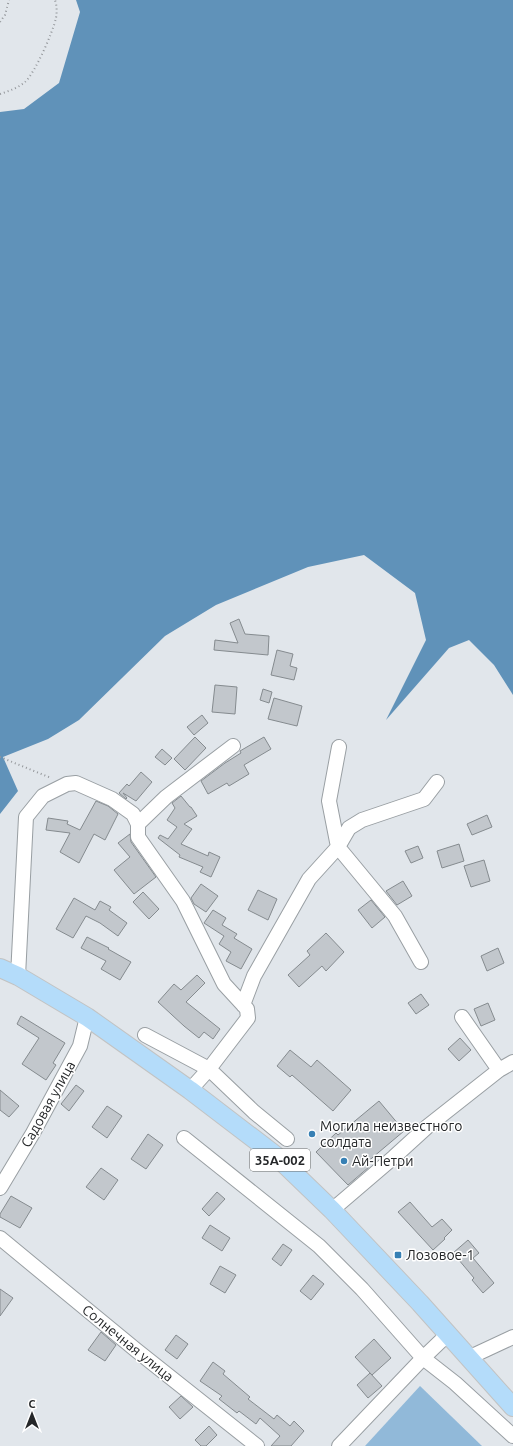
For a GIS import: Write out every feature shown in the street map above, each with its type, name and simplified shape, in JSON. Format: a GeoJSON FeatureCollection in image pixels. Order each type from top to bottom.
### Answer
{"type":"FeatureCollection","features":[{"type":"Feature","properties":{"kind":"main road","name":"35А-002"},"geometry":{"type":"LineString","coordinates":[[0,968],[18,976],[87,1017],[190,1090],[275,1155],[332,1210],[448,1334],[513,1407]]}},
{"type":"Feature","properties":{"kind":"street"},"geometry":{"type":"LineString","coordinates":[[138,824],[166,797],[233,746]]}},
{"type":"Feature","properties":{"kind":"street"},"geometry":{"type":"LineString","coordinates":[[339,747],[329,802],[338,847],[395,916],[421,962]]}},
{"type":"Feature","properties":{"kind":"street"},"geometry":{"type":"LineString","coordinates":[[243,1004],[254,976],[309,879],[338,847],[348,828],[362,820],[424,799],[437,782]]}},
{"type":"Feature","properties":{"kind":"street"},"geometry":{"type":"LineString","coordinates":[[18,976],[26,817],[43,796],[67,784],[76,783],[112,799],[133,814],[138,824],[138,837],[183,901],[224,984],[248,1009],[248,1018],[209,1069],[190,1090]]}},
{"type":"Feature","properties":{"kind":"street","name":"Садовая улица"},"geometry":{"type":"LineString","coordinates":[[0,1188],[33,1133],[80,1046],[87,1017]]}},
{"type":"Feature","properties":{"kind":"street"},"geometry":{"type":"LineString","coordinates":[[462,1017],[499,1070]]}},
{"type":"Feature","properties":{"kind":"street"},"geometry":{"type":"LineString","coordinates":[[146,1035],[209,1069],[254,1112],[287,1139]]}},
{"type":"Feature","properties":{"kind":"street"},"geometry":{"type":"LineString","coordinates":[[332,1210],[428,1126],[499,1070],[513,1062]]}},
{"type":"Feature","properties":{"kind":"street"},"geometry":{"type":"LineString","coordinates":[[184,1138],[319,1246],[362,1289],[423,1358],[454,1383],[513,1436]]}},
{"type":"Feature","properties":{"kind":"street","name":"Солнечная улица"},"geometry":{"type":"LineString","coordinates":[[0,1238],[256,1446]]}},
{"type":"Feature","properties":{"kind":"street"},"geometry":{"type":"LineString","coordinates":[[339,1446],[448,1334]]}},
{"type":"Feature","properties":{"kind":"street"},"geometry":{"type":"LineString","coordinates":[[468,1358],[513,1336]]}},
{"type":"Feature","properties":{"kind":"path"},"geometry":{"type":"LineString","coordinates":[[0,22],[5,15],[9,0]]}},
{"type":"Feature","properties":{"kind":"path"},"geometry":{"type":"LineString","coordinates":[[0,94],[17,88],[25,82],[31,74],[56,19],[57,4],[55,0]]}},
{"type":"Feature","properties":{"kind":"path"},"geometry":{"type":"LineString","coordinates":[[0,757],[67,784]]}},
{"type":"Feature","properties":{"kind":"shaded area"},"geometry":{"type":"Polygon","coordinates":[[[76,0],[513,0],[513,695],[494,665],[469,640],[449,648],[386,720],[426,640],[415,593],[364,555],[308,567],[216,605],[165,636],[79,720],[48,739],[3,757],[18,791],[0,814],[0,112],[24,109],[59,83],[80,12],[76,0]]]}},
{"type":"Feature","properties":{"kind":"shaded area"},"geometry":{"type":"Polygon","coordinates":[[[420,1386],[482,1446],[365,1446],[420,1386]]]}},
{"type":"Feature","properties":{"kind":"building"},"geometry":{"type":"Polygon","coordinates":[[[239,619],[245,634],[269,636],[268,655],[214,650],[215,640],[238,643],[230,623],[239,619]]]}},
{"type":"Feature","properties":{"kind":"building"},"geometry":{"type":"Polygon","coordinates":[[[277,650],[293,654],[290,666],[297,668],[294,680],[271,675],[277,650]]]}},
{"type":"Feature","properties":{"kind":"building"},"geometry":{"type":"Polygon","coordinates":[[[215,685],[237,687],[235,714],[212,712],[215,685]]]}},
{"type":"Feature","properties":{"kind":"building"},"geometry":{"type":"Polygon","coordinates":[[[263,689],[272,692],[269,703],[260,700],[263,689]]]}},
{"type":"Feature","properties":{"kind":"building"},"geometry":{"type":"Polygon","coordinates":[[[274,698],[302,706],[297,726],[268,719],[274,698]]]}},
{"type":"Feature","properties":{"kind":"building"},"geometry":{"type":"Polygon","coordinates":[[[202,715],[208,723],[194,735],[187,727],[202,715]]]}},
{"type":"Feature","properties":{"kind":"building"},"geometry":{"type":"Polygon","coordinates":[[[195,737],[206,748],[185,770],[174,759],[195,737]]]}},
{"type":"Feature","properties":{"kind":"building"},"geometry":{"type":"Polygon","coordinates":[[[264,737],[271,749],[244,765],[249,774],[229,786],[227,783],[208,794],[201,781],[241,753],[240,751],[264,737]]]}},
{"type":"Feature","properties":{"kind":"building"},"geometry":{"type":"Polygon","coordinates":[[[162,749],[172,758],[165,765],[155,757],[162,749]]]}},
{"type":"Feature","properties":{"kind":"building"},"geometry":{"type":"Polygon","coordinates":[[[141,772],[152,782],[136,801],[123,793],[127,798],[126,799],[119,793],[127,784],[129,786],[141,772]]]}},
{"type":"Feature","properties":{"kind":"building"},"geometry":{"type":"Polygon","coordinates":[[[181,796],[197,816],[184,824],[192,829],[181,844],[208,856],[209,852],[220,857],[211,877],[200,872],[203,867],[179,857],[180,855],[158,838],[160,835],[168,839],[177,827],[167,820],[175,808],[172,803],[181,796]]]}},
{"type":"Feature","properties":{"kind":"building"},"geometry":{"type":"Polygon","coordinates":[[[96,801],[108,806],[118,814],[105,840],[94,834],[79,863],[60,852],[70,833],[46,830],[48,818],[68,821],[67,824],[80,830],[96,801]]]}},
{"type":"Feature","properties":{"kind":"building"},"geometry":{"type":"Polygon","coordinates":[[[487,815],[492,827],[472,835],[467,824],[487,815]]]}},
{"type":"Feature","properties":{"kind":"building"},"geometry":{"type":"Polygon","coordinates":[[[130,834],[131,842],[156,877],[134,894],[114,870],[130,857],[118,843],[130,834]]]}},
{"type":"Feature","properties":{"kind":"building"},"geometry":{"type":"Polygon","coordinates":[[[459,844],[464,861],[442,868],[437,851],[459,844]]]}},
{"type":"Feature","properties":{"kind":"building"},"geometry":{"type":"Polygon","coordinates":[[[418,846],[423,858],[411,863],[405,851],[418,846]]]}},
{"type":"Feature","properties":{"kind":"building"},"geometry":{"type":"Polygon","coordinates":[[[484,860],[490,881],[471,887],[464,866],[484,860]]]}},
{"type":"Feature","properties":{"kind":"building"},"geometry":{"type":"Polygon","coordinates":[[[403,881],[412,896],[397,905],[386,891],[403,881]]]}},
{"type":"Feature","properties":{"kind":"building"},"geometry":{"type":"Polygon","coordinates":[[[201,884],[218,896],[206,912],[194,904],[191,898],[201,884]]]}},
{"type":"Feature","properties":{"kind":"building"},"geometry":{"type":"Polygon","coordinates":[[[258,890],[277,899],[268,920],[248,910],[258,890]]]}},
{"type":"Feature","properties":{"kind":"building"},"geometry":{"type":"Polygon","coordinates":[[[143,892],[159,909],[149,919],[133,902],[143,892]]]}},
{"type":"Feature","properties":{"kind":"building"},"geometry":{"type":"Polygon","coordinates":[[[74,898],[95,910],[100,901],[111,907],[109,910],[127,923],[118,936],[100,923],[86,916],[73,938],[56,929],[74,898]]]}},
{"type":"Feature","properties":{"kind":"building"},"geometry":{"type":"Polygon","coordinates":[[[371,900],[385,917],[372,928],[358,910],[371,900]]]}},
{"type":"Feature","properties":{"kind":"building"},"geometry":{"type":"Polygon","coordinates":[[[213,910],[226,918],[222,925],[237,934],[234,938],[252,949],[241,969],[226,961],[231,952],[219,944],[224,936],[204,923],[213,910]]]}},
{"type":"Feature","properties":{"kind":"building"},"geometry":{"type":"Polygon","coordinates":[[[326,933],[344,952],[326,971],[322,966],[299,987],[288,975],[310,955],[307,951],[326,933]]]}},
{"type":"Feature","properties":{"kind":"building"},"geometry":{"type":"Polygon","coordinates":[[[87,937],[109,948],[108,949],[131,962],[120,980],[101,969],[106,961],[81,948],[87,937]]]}},
{"type":"Feature","properties":{"kind":"building"},"geometry":{"type":"Polygon","coordinates":[[[498,948],[504,963],[487,971],[481,956],[498,948]]]}},
{"type":"Feature","properties":{"kind":"building"},"geometry":{"type":"Polygon","coordinates":[[[197,975],[205,983],[186,1002],[220,1029],[213,1039],[204,1032],[199,1038],[158,1002],[174,984],[181,990],[197,975]]]}},
{"type":"Feature","properties":{"kind":"building"},"geometry":{"type":"Polygon","coordinates":[[[421,994],[429,1005],[416,1014],[408,1003],[421,994]]]}},
{"type":"Feature","properties":{"kind":"building"},"geometry":{"type":"Polygon","coordinates":[[[488,1003],[495,1020],[481,1026],[474,1009],[488,1003]]]}},
{"type":"Feature","properties":{"kind":"building"},"geometry":{"type":"Polygon","coordinates":[[[21,1016],[65,1043],[53,1063],[56,1065],[46,1080],[22,1064],[39,1038],[17,1024],[21,1016]]]}},
{"type":"Feature","properties":{"kind":"building"},"geometry":{"type":"Polygon","coordinates":[[[460,1038],[471,1050],[459,1061],[448,1049],[460,1038]]]}},
{"type":"Feature","properties":{"kind":"building"},"geometry":{"type":"Polygon","coordinates":[[[290,1050],[311,1067],[317,1060],[351,1090],[333,1111],[292,1075],[290,1077],[277,1066],[290,1050]]]}},
{"type":"Feature","properties":{"kind":"building"},"geometry":{"type":"Polygon","coordinates":[[[76,1085],[84,1091],[69,1111],[61,1104],[76,1085]]]}},
{"type":"Feature","properties":{"kind":"building"},"geometry":{"type":"Polygon","coordinates":[[[0,1090],[19,1106],[9,1117],[0,1110],[0,1090]]]}},
{"type":"Feature","properties":{"kind":"building"},"geometry":{"type":"Polygon","coordinates":[[[379,1101],[404,1131],[366,1163],[369,1167],[348,1185],[316,1152],[336,1133],[338,1135],[379,1101]]]}},
{"type":"Feature","properties":{"kind":"building"},"geometry":{"type":"Polygon","coordinates":[[[107,1106],[122,1116],[107,1138],[92,1127],[107,1106]]]}},
{"type":"Feature","properties":{"kind":"building"},"geometry":{"type":"Polygon","coordinates":[[[148,1134],[163,1145],[146,1169],[131,1159],[148,1134]]]}},
{"type":"Feature","properties":{"kind":"building"},"geometry":{"type":"Polygon","coordinates":[[[101,1168],[118,1180],[104,1200],[86,1187],[101,1168]]]}},
{"type":"Feature","properties":{"kind":"building"},"geometry":{"type":"Polygon","coordinates":[[[217,1192],[225,1199],[209,1216],[202,1209],[217,1192]]]}},
{"type":"Feature","properties":{"kind":"building"},"geometry":{"type":"Polygon","coordinates":[[[11,1196],[32,1208],[20,1228],[0,1217],[0,1214],[11,1196]]]}},
{"type":"Feature","properties":{"kind":"building"},"geometry":{"type":"Polygon","coordinates":[[[410,1202],[432,1227],[442,1219],[452,1230],[433,1250],[398,1212],[410,1202]]]}},
{"type":"Feature","properties":{"kind":"building"},"geometry":{"type":"Polygon","coordinates":[[[210,1225],[230,1238],[222,1251],[202,1238],[210,1225]]]}},
{"type":"Feature","properties":{"kind":"building"},"geometry":{"type":"Polygon","coordinates":[[[468,1240],[479,1253],[473,1258],[494,1283],[483,1293],[472,1280],[474,1278],[453,1253],[468,1240]]]}},
{"type":"Feature","properties":{"kind":"building"},"geometry":{"type":"Polygon","coordinates":[[[283,1244],[292,1250],[281,1266],[272,1259],[283,1244]]]}},
{"type":"Feature","properties":{"kind":"building"},"geometry":{"type":"Polygon","coordinates":[[[220,1266],[236,1275],[225,1293],[210,1284],[220,1266]]]}},
{"type":"Feature","properties":{"kind":"building"},"geometry":{"type":"Polygon","coordinates":[[[313,1275],[324,1284],[311,1300],[300,1291],[313,1275]]]}},
{"type":"Feature","properties":{"kind":"building"},"geometry":{"type":"Polygon","coordinates":[[[0,1289],[13,1298],[0,1316],[0,1289]]]}},
{"type":"Feature","properties":{"kind":"building"},"geometry":{"type":"Polygon","coordinates":[[[101,1332],[116,1345],[105,1361],[88,1350],[101,1332]]]}},
{"type":"Feature","properties":{"kind":"building"},"geometry":{"type":"Polygon","coordinates":[[[176,1335],[188,1344],[177,1359],[165,1350],[176,1335]]]}},
{"type":"Feature","properties":{"kind":"building"},"geometry":{"type":"Polygon","coordinates":[[[374,1339],[391,1358],[372,1375],[355,1357],[374,1339]]]}},
{"type":"Feature","properties":{"kind":"building"},"geometry":{"type":"Polygon","coordinates":[[[213,1362],[225,1371],[223,1374],[250,1397],[248,1399],[274,1419],[277,1415],[290,1426],[294,1421],[304,1431],[291,1446],[271,1446],[280,1436],[260,1418],[256,1424],[239,1411],[237,1413],[219,1399],[222,1396],[200,1381],[213,1362]]]}},
{"type":"Feature","properties":{"kind":"building"},"geometry":{"type":"Polygon","coordinates":[[[370,1373],[382,1386],[368,1398],[357,1385],[370,1373]]]}},
{"type":"Feature","properties":{"kind":"building"},"geometry":{"type":"Polygon","coordinates":[[[181,1396],[193,1407],[180,1419],[169,1407],[181,1396]]]}},
{"type":"Feature","properties":{"kind":"building"},"geometry":{"type":"Polygon","coordinates":[[[209,1426],[217,1435],[206,1446],[201,1446],[195,1440],[209,1426]]]}},
{"type":"Feature","properties":{"kind":"place","name":"Могила неизвестного солдата"},"geometry":{"type":"Point","coordinates":[312,1134]}},
{"type":"Feature","properties":{"kind":"place","name":"Ай-Петри"},"geometry":{"type":"Point","coordinates":[344,1161]}},
{"type":"Feature","properties":{"kind":"place","name":"Лозовое-1"},"geometry":{"type":"Point","coordinates":[398,1255]}}]}
